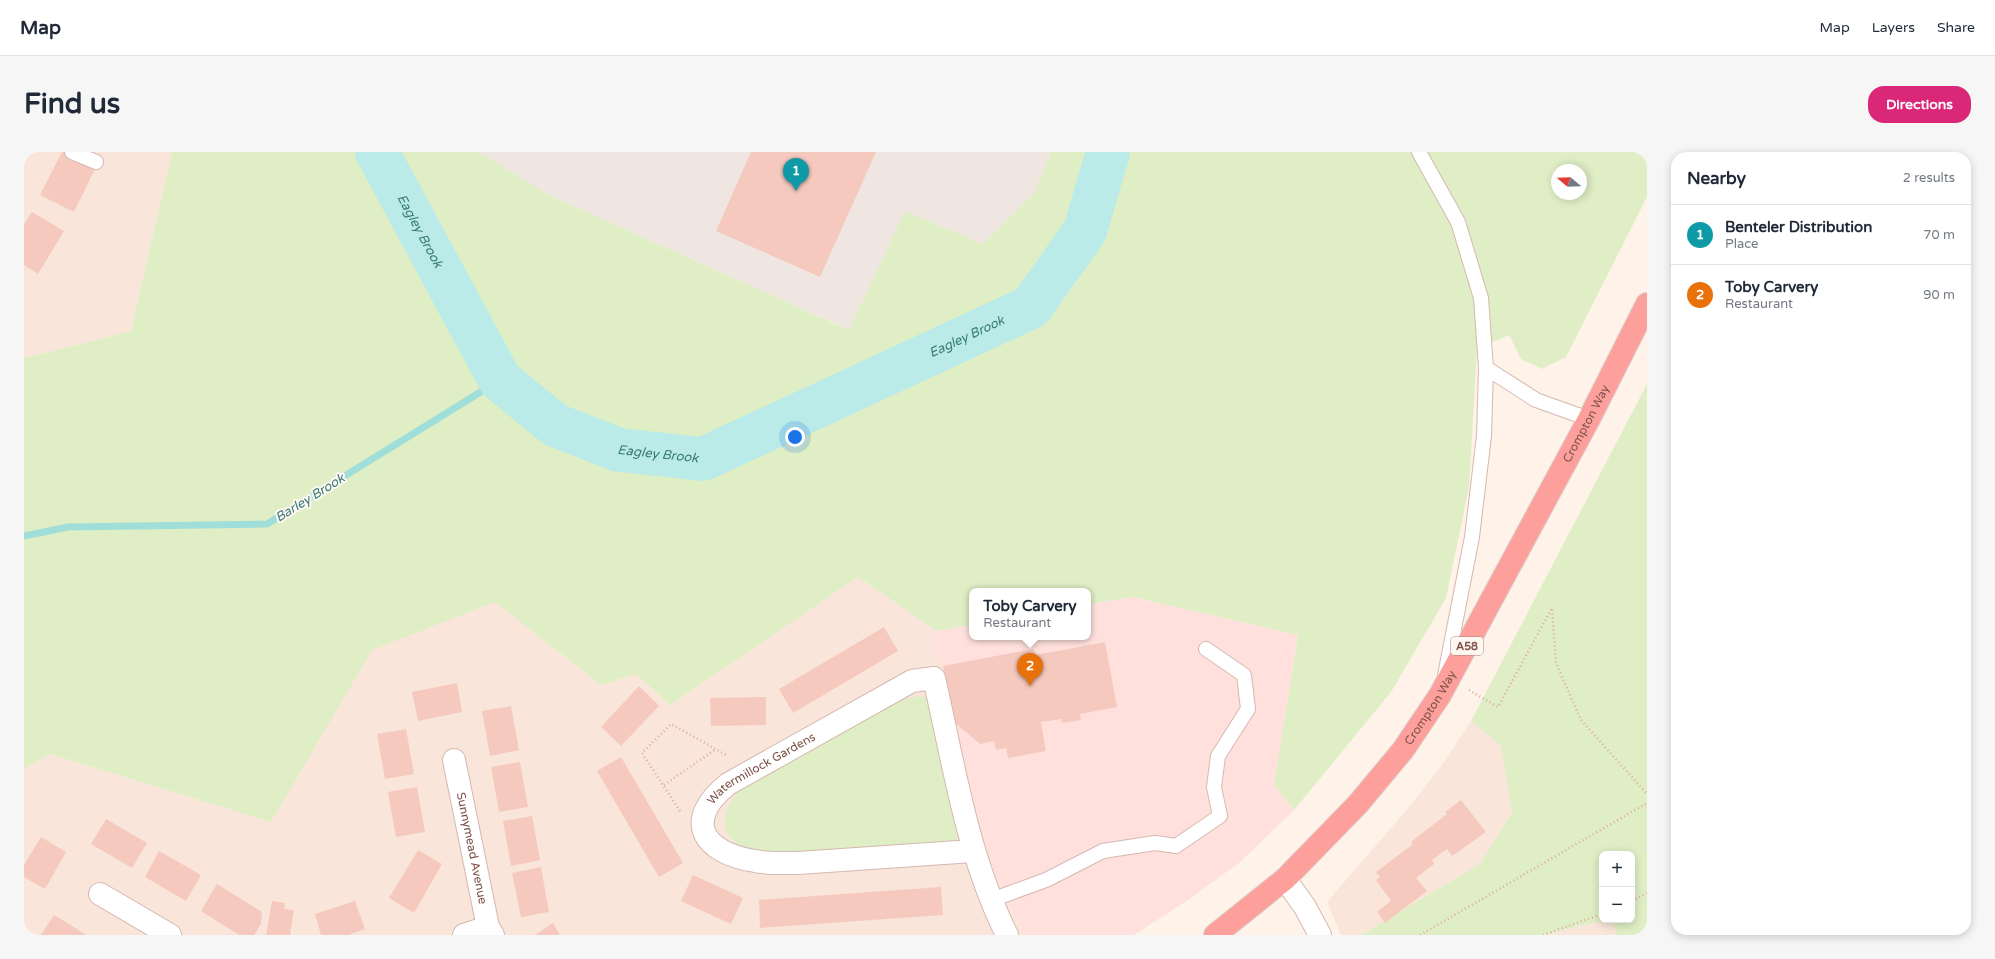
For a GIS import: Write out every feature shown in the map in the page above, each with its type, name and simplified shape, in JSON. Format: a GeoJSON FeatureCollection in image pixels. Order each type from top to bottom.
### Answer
{"type":"FeatureCollection","features":[{"type":"Feature","properties":{"kind":"highway","name":"Crompton Way"},"geometry":{"type":"LineString","coordinates":[[1215,935],[1285,879],[1358,804],[1403,750],[1445,687],[1589,418],[1647,304]]}},
{"type":"Feature","properties":{"kind":"street","name":"Watermillock Gardens"},"geometry":{"type":"LineString","coordinates":[[702,824],[708,804],[717,792],[745,774],[912,681],[934,678],[973,851],[991,900],[1007,935]]}},
{"type":"Feature","properties":{"kind":"street","name":"Sunnymead Avenue"},"geometry":{"type":"LineString","coordinates":[[454,760],[490,931]]}},
{"type":"Feature","properties":{"kind":"street"},"geometry":{"type":"LineString","coordinates":[[702,824],[704,833],[716,848],[738,857],[769,863],[798,863],[973,851]]}},
{"type":"Feature","properties":{"kind":"street"},"geometry":{"type":"LineString","coordinates":[[1285,879],[1305,907],[1320,935]]}},
{"type":"Feature","properties":{"kind":"street"},"geometry":{"type":"LineString","coordinates":[[100,894],[170,935]]}},
{"type":"Feature","properties":{"kind":"street"},"geometry":{"type":"LineString","coordinates":[[464,935],[490,931]]}},
{"type":"Feature","properties":{"kind":"lane"},"geometry":{"type":"LineString","coordinates":[[72,152],[96,162]]}},
{"type":"Feature","properties":{"kind":"lane"},"geometry":{"type":"LineString","coordinates":[[1419,152],[1458,222],[1481,298],[1486,368],[1484,436],[1472,537],[1445,687]]}},
{"type":"Feature","properties":{"kind":"lane"},"geometry":{"type":"LineString","coordinates":[[1486,368],[1536,400],[1589,418]]}},
{"type":"Feature","properties":{"kind":"lane"},"geometry":{"type":"LineString","coordinates":[[991,900],[1046,880],[1103,851],[1155,843],[1176,846],[1220,816],[1214,787],[1218,756],[1248,709],[1244,675],[1206,649]]}},
{"type":"Feature","properties":{"kind":"path"},"geometry":{"type":"LineString","coordinates":[[1445,687],[1498,707],[1552,608],[1556,662],[1581,720],[1647,794]]}},
{"type":"Feature","properties":{"kind":"path"},"geometry":{"type":"LineString","coordinates":[[702,824],[688,823],[642,753],[671,724],[736,760],[745,774]]}},
{"type":"Feature","properties":{"kind":"path"},"geometry":{"type":"LineString","coordinates":[[664,785],[716,749]]}},
{"type":"Feature","properties":{"kind":"path"},"geometry":{"type":"LineString","coordinates":[[1420,935],[1647,803]]}},
{"type":"Feature","properties":{"kind":"path"},"geometry":{"type":"LineString","coordinates":[[1635,899],[1647,893]]}},
{"type":"Feature","properties":{"kind":"path"},"geometry":{"type":"LineString","coordinates":[[1543,935],[1599,915]]}},
{"type":"Feature","properties":{"kind":"shaded area"},"geometry":{"type":"Polygon","coordinates":[[[24,152],[172,152],[131,331],[24,358],[24,152]]]}},
{"type":"Feature","properties":{"kind":"shaded area"},"geometry":{"type":"Polygon","coordinates":[[[479,152],[1051,152],[1034,193],[983,244],[905,211],[850,330],[549,195],[479,152]]]}},
{"type":"Feature","properties":{"kind":"shaded area"},"geometry":{"type":"Polygon","coordinates":[[[858,577],[937,631],[930,648],[941,657],[966,780],[990,862],[1024,935],[24,935],[24,769],[50,754],[271,822],[371,650],[495,602],[601,685],[636,674],[670,705],[858,577]]]}},
{"type":"Feature","properties":{"kind":"shaded area"},"geometry":{"type":"Polygon","coordinates":[[[1133,597],[1298,635],[1274,785],[1294,810],[1239,863],[1188,900],[1134,935],[1024,935],[990,862],[966,780],[941,657],[930,648],[937,631],[969,626],[969,640],[1091,640],[1091,604],[1133,597]]]}},
{"type":"Feature","properties":{"kind":"shaded area"},"geometry":{"type":"Polygon","coordinates":[[[1471,721],[1501,746],[1512,812],[1480,864],[1361,935],[1341,935],[1327,902],[1410,806],[1442,765],[1471,721]]]}},
{"type":"Feature","properties":{"kind":"shaded area"},"geometry":{"type":"Polygon","coordinates":[[[1599,921],[1599,923],[1613,923],[1617,935],[1543,935],[1599,921]]]}},
{"type":"Feature","properties":{"kind":"green space"},"geometry":{"type":"Polygon","coordinates":[[[172,152],[479,152],[549,195],[849,330],[905,211],[983,244],[1034,193],[1051,152],[1647,152],[1647,197],[1566,357],[1542,369],[1521,359],[1509,335],[1477,349],[1469,487],[1446,598],[1391,692],[1294,810],[1274,785],[1298,635],[1133,597],[1091,604],[1091,588],[969,588],[969,626],[937,631],[858,577],[670,705],[636,674],[601,685],[495,602],[372,650],[271,822],[50,754],[24,769],[24,358],[131,331],[172,152]]]}},
{"type":"Feature","properties":{"kind":"green space"},"geometry":{"type":"Polygon","coordinates":[[[1647,384],[1647,935],[1617,935],[1613,923],[1635,923],[1635,851],[1599,851],[1599,921],[1543,935],[1361,935],[1480,864],[1512,812],[1501,746],[1471,721],[1647,384]]]}},
{"type":"Feature","properties":{"kind":"green space"},"geometry":{"type":"Polygon","coordinates":[[[927,696],[958,842],[808,853],[785,853],[745,847],[731,839],[725,827],[725,816],[728,806],[741,789],[902,700],[927,696]]]}},
{"type":"Feature","properties":{"kind":"building"},"geometry":{"type":"Polygon","coordinates":[[[62,152],[66,152],[96,167],[74,212],[40,195],[62,152]]]}},
{"type":"Feature","properties":{"kind":"building"},"geometry":{"type":"Polygon","coordinates":[[[751,152],[876,152],[820,277],[716,231],[751,152]]]}},
{"type":"Feature","properties":{"kind":"building"},"geometry":{"type":"Polygon","coordinates":[[[32,212],[64,231],[38,274],[24,265],[24,224],[32,212]]]}},
{"type":"Feature","properties":{"kind":"building"},"geometry":{"type":"Polygon","coordinates":[[[884,627],[898,651],[793,713],[779,689],[884,627]]]}},
{"type":"Feature","properties":{"kind":"building"},"geometry":{"type":"Polygon","coordinates":[[[1105,642],[1117,707],[1080,714],[1081,720],[1062,723],[1061,719],[1041,722],[1046,751],[1008,758],[1006,748],[996,750],[994,741],[980,744],[955,723],[943,666],[1033,649],[1036,655],[1105,642]]]}},
{"type":"Feature","properties":{"kind":"building"},"geometry":{"type":"Polygon","coordinates":[[[457,683],[462,712],[418,721],[412,692],[457,683]]]}},
{"type":"Feature","properties":{"kind":"building"},"geometry":{"type":"Polygon","coordinates":[[[639,686],[659,706],[621,746],[601,727],[639,686]]]}},
{"type":"Feature","properties":{"kind":"building"},"geometry":{"type":"Polygon","coordinates":[[[766,697],[766,725],[711,726],[710,698],[766,697]]]}},
{"type":"Feature","properties":{"kind":"building"},"geometry":{"type":"Polygon","coordinates":[[[511,706],[519,750],[490,756],[482,711],[511,706]]]}},
{"type":"Feature","properties":{"kind":"building"},"geometry":{"type":"Polygon","coordinates":[[[406,729],[414,774],[385,779],[377,734],[406,729]]]}},
{"type":"Feature","properties":{"kind":"building"},"geometry":{"type":"Polygon","coordinates":[[[621,757],[683,863],[659,877],[597,771],[621,757]]]}},
{"type":"Feature","properties":{"kind":"building"},"geometry":{"type":"Polygon","coordinates":[[[520,762],[528,807],[499,812],[491,767],[520,762]]]}},
{"type":"Feature","properties":{"kind":"building"},"geometry":{"type":"Polygon","coordinates":[[[417,787],[425,832],[396,837],[388,792],[417,787]]]}},
{"type":"Feature","properties":{"kind":"building"},"geometry":{"type":"Polygon","coordinates":[[[1461,800],[1486,832],[1452,856],[1447,849],[1432,860],[1434,864],[1416,878],[1427,891],[1385,923],[1377,912],[1391,901],[1376,880],[1380,877],[1376,872],[1413,844],[1411,842],[1447,814],[1445,812],[1461,800]]]}},
{"type":"Feature","properties":{"kind":"building"},"geometry":{"type":"Polygon","coordinates":[[[532,816],[540,860],[511,866],[503,821],[532,816]]]}},
{"type":"Feature","properties":{"kind":"building"},"geometry":{"type":"Polygon","coordinates":[[[106,819],[147,843],[132,868],[91,844],[106,819]]]}},
{"type":"Feature","properties":{"kind":"building"},"geometry":{"type":"Polygon","coordinates":[[[41,837],[66,852],[45,889],[24,877],[24,865],[41,837]]]}},
{"type":"Feature","properties":{"kind":"building"},"geometry":{"type":"Polygon","coordinates":[[[418,850],[442,864],[414,913],[389,898],[418,850]]]}},
{"type":"Feature","properties":{"kind":"building"},"geometry":{"type":"Polygon","coordinates":[[[159,851],[201,875],[186,901],[145,877],[159,851]]]}},
{"type":"Feature","properties":{"kind":"building"},"geometry":{"type":"Polygon","coordinates":[[[541,867],[549,912],[521,917],[512,873],[541,867]]]}},
{"type":"Feature","properties":{"kind":"building"},"geometry":{"type":"Polygon","coordinates":[[[693,875],[743,898],[731,924],[681,901],[693,875]]]}},
{"type":"Feature","properties":{"kind":"building"},"geometry":{"type":"Polygon","coordinates":[[[217,884],[262,912],[261,924],[254,935],[239,935],[201,911],[217,884]]]}},
{"type":"Feature","properties":{"kind":"building"},"geometry":{"type":"Polygon","coordinates":[[[941,887],[943,915],[760,928],[759,900],[941,887]]]}},
{"type":"Feature","properties":{"kind":"building"},"geometry":{"type":"Polygon","coordinates":[[[272,901],[285,903],[284,909],[294,910],[290,935],[266,935],[272,901]]]}},
{"type":"Feature","properties":{"kind":"building"},"geometry":{"type":"Polygon","coordinates":[[[355,901],[365,929],[348,935],[321,935],[315,914],[355,901]]]}},
{"type":"Feature","properties":{"kind":"building"},"geometry":{"type":"Polygon","coordinates":[[[54,915],[72,926],[86,935],[41,935],[54,915]]]}},
{"type":"Feature","properties":{"kind":"building"},"geometry":{"type":"Polygon","coordinates":[[[553,923],[560,935],[535,935],[553,923]]]}},
{"type":"Feature","properties":{"kind":"waterway","name":"Eagley Brook"},"geometry":{"type":"LineString","coordinates":[[377,152],[500,380],[555,425],[619,450],[703,459],[1031,307],[1085,231],[1108,152]]}},
{"type":"Feature","properties":{"kind":"waterway","name":"Barley Brook"},"geometry":{"type":"LineString","coordinates":[[24,536],[68,527],[267,524],[500,380]]}},
{"type":"Feature","properties":{"kind":"place","name":"Benteler Distribution"},"geometry":{"type":"Point","coordinates":[796,191]}},
{"type":"Feature","properties":{"kind":"place","name":"Toby Carvery"},"geometry":{"type":"Point","coordinates":[1030,686]}}]}
